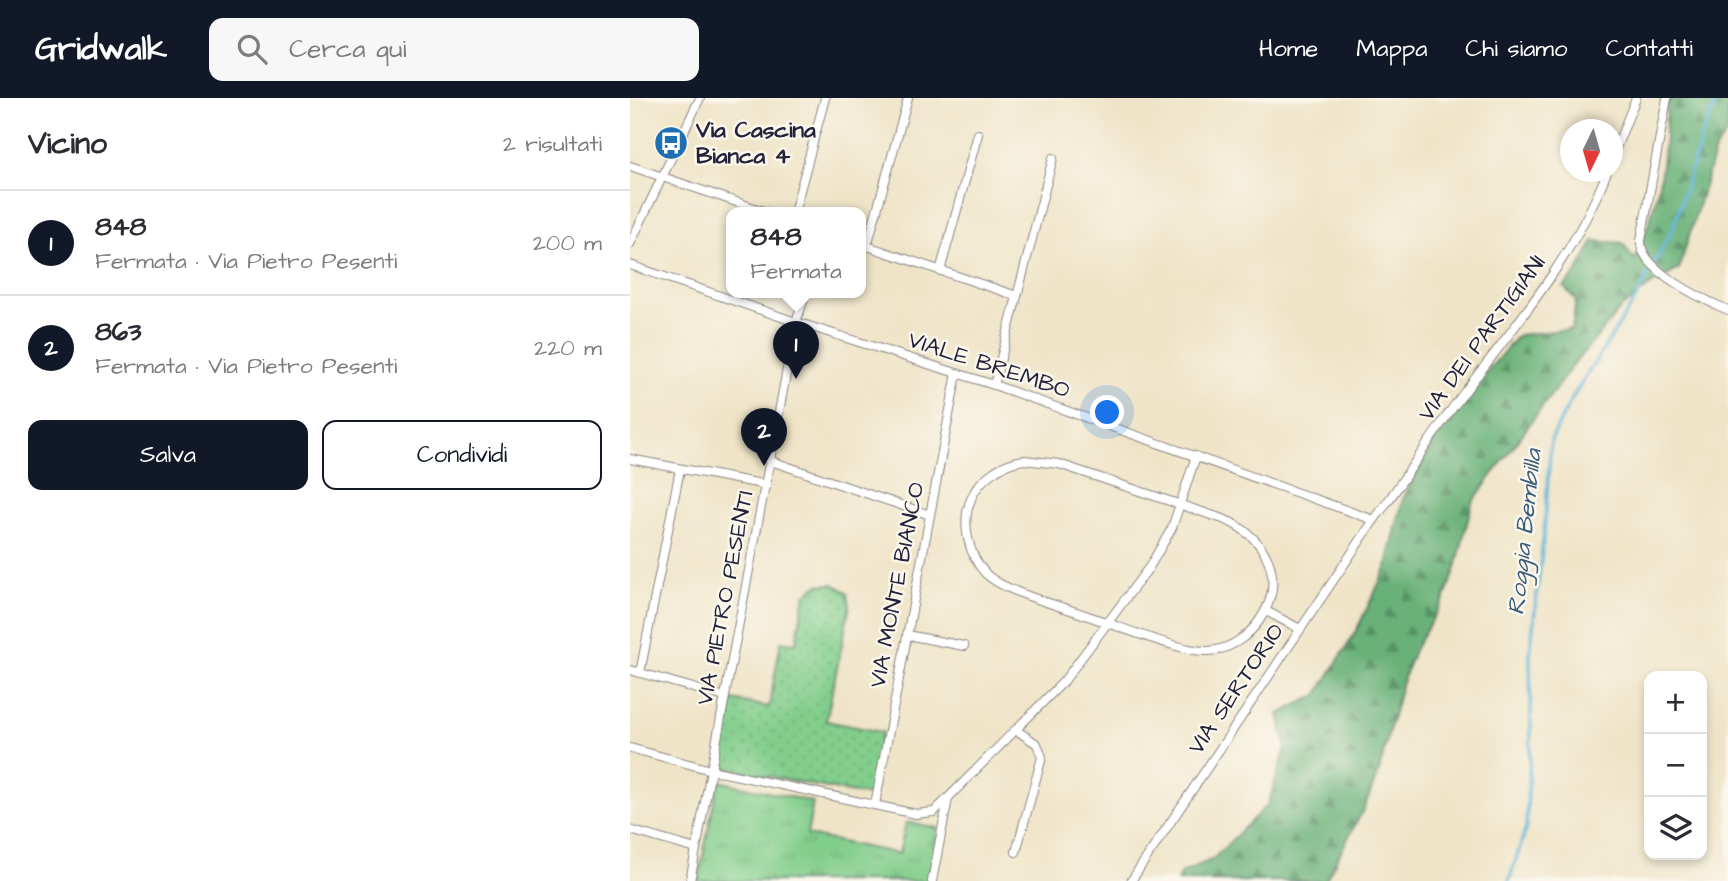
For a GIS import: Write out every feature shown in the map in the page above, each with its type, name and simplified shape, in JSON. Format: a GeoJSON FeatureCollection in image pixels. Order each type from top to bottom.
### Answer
{"type":"FeatureCollection","features":[{"type":"Feature","properties":{"kind":"street"},"geometry":{"type":"LineString","coordinates":[[630,244],[700,98]]}},
{"type":"Feature","properties":{"kind":"street"},"geometry":{"type":"LineString","coordinates":[[796,207],[825,98]]}},
{"type":"Feature","properties":{"kind":"street"},"geometry":{"type":"LineString","coordinates":[[866,238],[908,98]]}},
{"type":"Feature","properties":{"kind":"street"},"geometry":{"type":"LineString","coordinates":[[1623,130],[1636,98]]}},
{"type":"Feature","properties":{"kind":"street"},"geometry":{"type":"LineString","coordinates":[[1667,98],[1640,244],[1642,252],[1649,261],[1688,291],[1728,310]]}},
{"type":"Feature","properties":{"kind":"street"},"geometry":{"type":"LineString","coordinates":[[940,271],[978,134]]}},
{"type":"Feature","properties":{"kind":"street"},"geometry":{"type":"LineString","coordinates":[[994,385],[1053,158]]}},
{"type":"Feature","properties":{"kind":"street"},"geometry":{"type":"LineString","coordinates":[[630,166],[751,207]]}},
{"type":"Feature","properties":{"kind":"street","name":"VIA DEI PARTIGIANI"},"geometry":{"type":"LineString","coordinates":[[1374,520],[1410,473],[1456,404],[1548,284],[1581,228],[1602,182]]}},
{"type":"Feature","properties":{"kind":"street"},"geometry":{"type":"LineString","coordinates":[[866,246],[1017,296]]}},
{"type":"Feature","properties":{"kind":"street","name":"VIALE BREMBO"},"geometry":{"type":"LineString","coordinates":[[630,265],[726,298]]}},
{"type":"Feature","properties":{"kind":"street","name":"VIALE BREMBO"},"geometry":{"type":"LineString","coordinates":[[726,298],[994,385],[1374,520]]}},
{"type":"Feature","properties":{"kind":"street","name":"VIA PIETRO PESENTI"},"geometry":{"type":"LineString","coordinates":[[690,881],[796,322],[804,298]]}},
{"type":"Feature","properties":{"kind":"street","name":"VIA MONTE BIANCO"},"geometry":{"type":"LineString","coordinates":[[875,805],[957,373]]}},
{"type":"Feature","properties":{"kind":"street"},"geometry":{"type":"LineString","coordinates":[[630,748],[711,770],[875,805],[925,814],[937,810],[1064,681],[1161,550],[1180,505],[1196,456]]}},
{"type":"Feature","properties":{"kind":"street"},"geometry":{"type":"LineString","coordinates":[[630,459],[766,485]]}},
{"type":"Feature","properties":{"kind":"street"},"geometry":{"type":"LineString","coordinates":[[1037,460],[1059,464],[1180,505],[1238,526],[1256,540],[1266,555],[1273,579],[1272,596],[1266,611],[1252,629],[1223,648],[1206,651],[1184,648],[1005,586],[986,573],[975,559],[967,533],[967,511],[973,494],[999,468],[1011,462],[1037,460]]}},
{"type":"Feature","properties":{"kind":"street"},"geometry":{"type":"LineString","coordinates":[[771,461],[930,516]]}},
{"type":"Feature","properties":{"kind":"street"},"geometry":{"type":"LineString","coordinates":[[640,673],[680,468]]}},
{"type":"Feature","properties":{"kind":"street","name":"VIA SERTORIO"},"geometry":{"type":"LineString","coordinates":[[1131,881],[1374,520]]}},
{"type":"Feature","properties":{"kind":"street"},"geometry":{"type":"LineString","coordinates":[[1266,611],[1300,629]]}},
{"type":"Feature","properties":{"kind":"street"},"geometry":{"type":"LineString","coordinates":[[907,635],[964,646]]}},
{"type":"Feature","properties":{"kind":"street"},"geometry":{"type":"LineString","coordinates":[[630,670],[725,697]]}},
{"type":"Feature","properties":{"kind":"street"},"geometry":{"type":"LineString","coordinates":[[1016,730],[1037,744],[1042,757],[1016,852]]}},
{"type":"Feature","properties":{"kind":"street"},"geometry":{"type":"LineString","coordinates":[[932,881],[948,799]]}},
{"type":"Feature","properties":{"kind":"street"},"geometry":{"type":"LineString","coordinates":[[630,830],[696,849]]}},
{"type":"Feature","properties":{"kind":"green space"},"geometry":{"type":"Polygon","coordinates":[[[1670,98],[1728,98],[1728,133],[1716,147],[1679,269],[1652,284],[1622,307],[1573,365],[1472,503],[1456,568],[1444,600],[1415,648],[1401,685],[1379,771],[1364,808],[1325,881],[1177,881],[1181,873],[1213,859],[1268,804],[1286,748],[1279,714],[1317,695],[1355,633],[1386,569],[1403,499],[1426,454],[1454,411],[1518,335],[1572,329],[1576,300],[1564,287],[1577,272],[1594,241],[1623,243],[1634,260],[1659,185],[1670,98]]]}},
{"type":"Feature","properties":{"kind":"green space"},"geometry":{"type":"Polygon","coordinates":[[[833,584],[847,592],[850,605],[826,721],[882,732],[870,796],[719,767],[732,700],[769,707],[781,641],[796,643],[805,595],[817,585],[833,584]]]}},
{"type":"Feature","properties":{"kind":"green space"},"geometry":{"type":"Polygon","coordinates":[[[718,781],[813,802],[807,835],[899,854],[906,822],[938,828],[928,881],[698,881],[718,781]]]}},
{"type":"Feature","properties":{"kind":"waterway","name":"Roggia Bembilla"},"geometry":{"type":"LineString","coordinates":[[1509,881],[1526,828],[1531,735],[1530,654],[1551,440],[1571,400],[1636,298],[1672,230],[1704,130],[1718,98]]}},
{"type":"Feature","properties":{"kind":"place","name":"Via Cascina Bianca 4"},"geometry":{"type":"Point","coordinates":[671,143]}},
{"type":"Feature","properties":{"kind":"place","name":"848"},"geometry":{"type":"Point","coordinates":[796,379]}},
{"type":"Feature","properties":{"kind":"place","name":"863"},"geometry":{"type":"Point","coordinates":[764,466]}}]}
